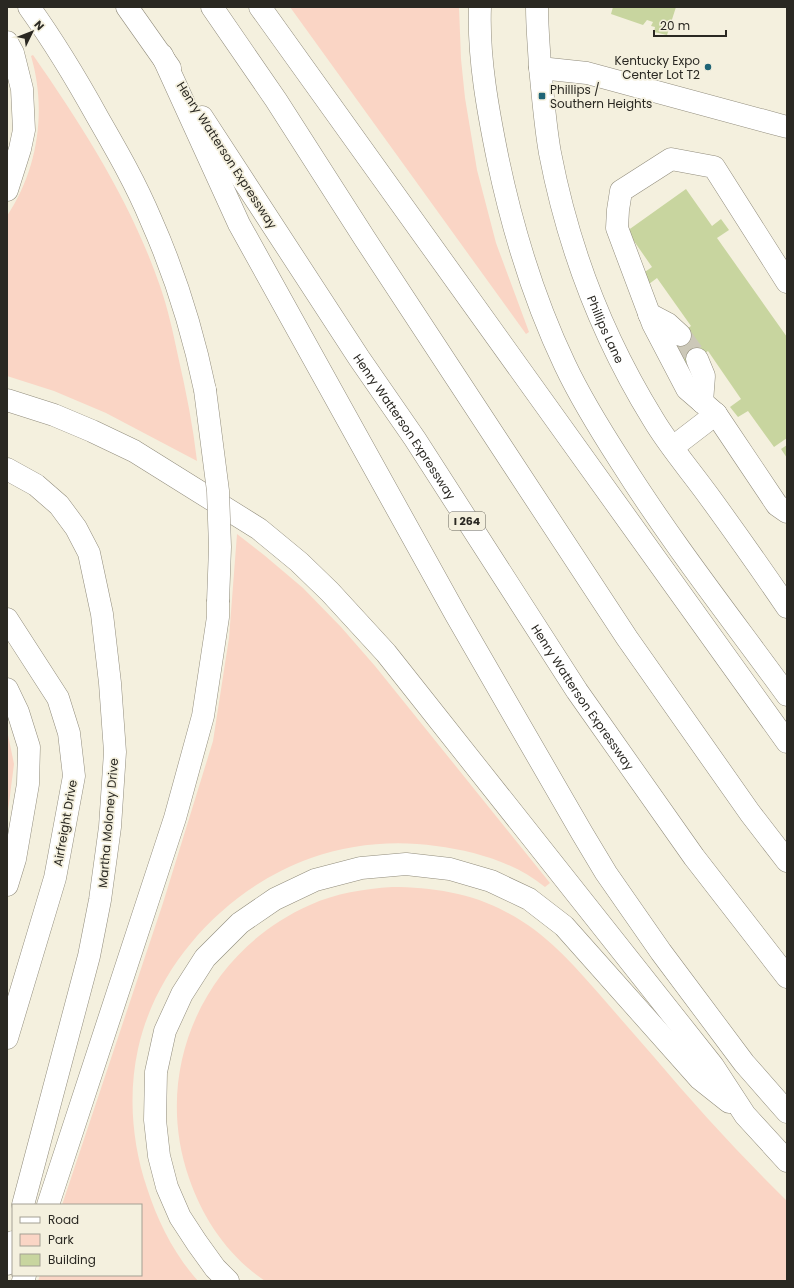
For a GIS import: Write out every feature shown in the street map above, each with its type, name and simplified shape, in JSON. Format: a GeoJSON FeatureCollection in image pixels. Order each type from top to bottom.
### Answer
{"type":"FeatureCollection","features":[{"type":"Feature","properties":{"kind":"main road"},"geometry":{"type":"LineString","coordinates":[[29,7],[48,34],[93,108],[125,166],[151,220],[176,284],[192,336],[205,390],[218,491],[220,547],[216,630],[203,716],[175,818],[48,1204]]}},
{"type":"Feature","properties":{"kind":"main road","name":"Henry Watterson Expressway"},"geometry":{"type":"LineString","coordinates":[[127,7],[162,55],[355,351],[415,439],[581,697],[694,857],[787,977]]}},
{"type":"Feature","properties":{"kind":"main road"},"geometry":{"type":"LineString","coordinates":[[212,7],[276,100],[369,245],[627,638],[750,813],[787,861]]}},
{"type":"Feature","properties":{"kind":"main road"},"geometry":{"type":"LineString","coordinates":[[260,7],[787,742]]}},
{"type":"Feature","properties":{"kind":"main road"},"geometry":{"type":"LineString","coordinates":[[480,7],[479,21],[484,74],[492,131],[506,198],[522,258],[542,313],[565,366],[590,412],[639,490],[787,695]]}},
{"type":"Feature","properties":{"kind":"main road","name":"Phillips Lane"},"geometry":{"type":"LineString","coordinates":[[537,7],[542,96],[550,152],[560,201],[577,257],[599,314],[623,366],[654,420],[787,607]]}},
{"type":"Feature","properties":{"kind":"main road"},"geometry":{"type":"LineString","coordinates":[[7,42],[13,53],[22,89],[24,130],[20,149],[7,190]]}},
{"type":"Feature","properties":{"kind":"main road"},"geometry":{"type":"LineString","coordinates":[[162,55],[239,224],[456,615],[582,833],[606,873],[661,952],[744,1063],[787,1112]]}},
{"type":"Feature","properties":{"kind":"main road"},"geometry":{"type":"LineString","coordinates":[[540,68],[588,73],[787,127]]}},
{"type":"Feature","properties":{"kind":"main road"},"geometry":{"type":"LineString","coordinates":[[787,282],[714,167],[671,159],[621,191],[617,228],[653,324],[687,389],[709,408],[777,505],[787,512]]}},
{"type":"Feature","properties":{"kind":"main road"},"geometry":{"type":"LineString","coordinates":[[650,314],[668,324],[680,335]]}},
{"type":"Feature","properties":{"kind":"main road"},"geometry":{"type":"LineString","coordinates":[[697,359],[704,376],[709,408]]}},
{"type":"Feature","properties":{"kind":"main road"},"geometry":{"type":"LineString","coordinates":[[7,400],[54,415],[92,431],[139,454],[259,529],[299,562],[330,592],[386,652],[713,1066],[745,1115]]}},
{"type":"Feature","properties":{"kind":"main road"},"geometry":{"type":"LineString","coordinates":[[673,447],[709,408]]}},
{"type":"Feature","properties":{"kind":"main road","name":"Martha Moloney Drive"},"geometry":{"type":"LineString","coordinates":[[7,469],[36,485],[59,505],[76,528],[89,553],[102,614],[110,683],[115,752],[110,828],[100,900],[91,949],[23,1204]]}},
{"type":"Feature","properties":{"kind":"main road","name":"Airfreight Drive"},"geometry":{"type":"LineString","coordinates":[[7,619],[58,698],[69,733],[74,776],[55,878],[7,1038]]}},
{"type":"Feature","properties":{"kind":"main road"},"geometry":{"type":"LineString","coordinates":[[7,689],[18,712],[29,747],[28,784],[15,859],[7,885]]}},
{"type":"Feature","properties":{"kind":"main road"},"geometry":{"type":"LineString","coordinates":[[228,1281],[215,1268],[180,1217],[168,1187],[159,1156],[155,1120],[156,1072],[165,1031],[182,994],[205,958],[240,923],[275,899],[315,880],[361,868],[406,864],[450,869],[491,881],[529,898],[564,926],[700,1079],[745,1115],[787,1161]]}},
{"type":"Feature","properties":{"kind":"main road"},"geometry":{"type":"LineString","coordinates":[[7,1264],[12,1246]]}},
{"type":"Feature","properties":{"kind":"green space"},"geometry":{"type":"Polygon","coordinates":[[[290,7],[459,7],[461,59],[465,98],[477,170],[496,243],[529,332],[526,334],[290,7]]]}},
{"type":"Feature","properties":{"kind":"green space"},"geometry":{"type":"Polygon","coordinates":[[[33,55],[88,138],[120,195],[148,255],[168,312],[184,382],[197,461],[106,413],[54,391],[7,376],[7,216],[18,198],[26,179],[37,139],[39,118],[38,97],[36,76],[31,56],[33,55]]]}},
{"type":"Feature","properties":{"kind":"green space"},"geometry":{"type":"Polygon","coordinates":[[[237,534],[303,588],[341,627],[375,666],[550,883],[545,887],[533,878],[507,864],[465,851],[420,844],[373,844],[342,849],[311,858],[281,871],[252,888],[225,908],[201,932],[179,958],[162,987],[148,1017],[138,1049],[133,1084],[132,1101],[135,1137],[147,1188],[156,1213],[174,1249],[198,1281],[38,1281],[40,1276],[142,1276],[142,1204],[62,1204],[163,903],[213,741],[229,638],[237,534]]]}},
{"type":"Feature","properties":{"kind":"green space"},"geometry":{"type":"Polygon","coordinates":[[[7,730],[14,764],[7,819],[7,730]]]}},
{"type":"Feature","properties":{"kind":"green space"},"geometry":{"type":"Polygon","coordinates":[[[392,887],[421,888],[451,892],[493,905],[520,920],[557,949],[590,983],[702,1112],[787,1201],[787,1281],[265,1281],[239,1260],[218,1236],[202,1208],[189,1178],[179,1137],[177,1096],[183,1056],[196,1018],[216,983],[241,952],[273,925],[310,905],[330,897],[361,890],[392,887]]]}},
{"type":"Feature","properties":{"kind":"building"},"geometry":{"type":"Polygon","coordinates":[[[613,7],[676,7],[667,35],[654,32],[655,27],[651,26],[653,22],[647,20],[643,25],[611,14],[613,7]]]}},
{"type":"Feature","properties":{"kind":"building"},"geometry":{"type":"Polygon","coordinates":[[[686,189],[712,226],[721,219],[729,230],[717,238],[787,337],[787,438],[774,447],[748,411],[738,417],[730,407],[741,399],[708,351],[685,367],[668,343],[691,326],[657,278],[649,284],[642,274],[652,267],[627,231],[686,189]]]}},
{"type":"Feature","properties":{"kind":"building"},"geometry":{"type":"Polygon","coordinates":[[[787,445],[787,458],[781,449],[787,445]]]}},
{"type":"Feature","properties":{"kind":"tunnel"},"geometry":{"type":"LineString","coordinates":[[680,335],[697,359]]}},
{"type":"Feature","properties":{"kind":"place","name":"Kentucky Expo Center Lot T2"},"geometry":{"type":"Point","coordinates":[708,67]}},
{"type":"Feature","properties":{"kind":"place","name":"Phillips / Southern Heights"},"geometry":{"type":"Point","coordinates":[542,96]}}]}
